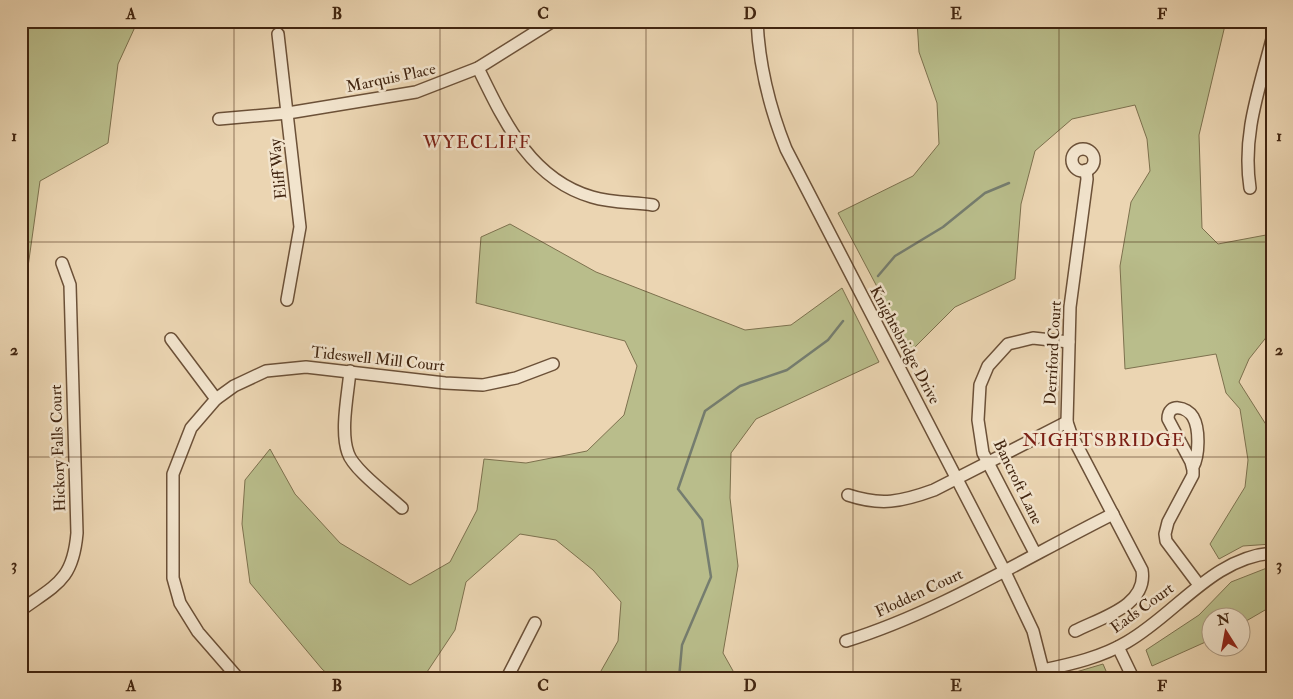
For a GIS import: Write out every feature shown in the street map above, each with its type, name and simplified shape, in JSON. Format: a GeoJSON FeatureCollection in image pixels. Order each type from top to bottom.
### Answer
{"type":"FeatureCollection","features":[{"type":"Feature","properties":{"kind":"street","name":"Knightsbridge Drive"},"geometry":{"type":"LineString","coordinates":[[757,21],[764,78],[771,106],[786,149],[1004,570],[1033,631],[1044,674]]}},
{"type":"Feature","properties":{"kind":"street","name":"Marquis Place"},"geometry":{"type":"LineString","coordinates":[[219,119],[288,112],[416,92],[478,68],[547,23]]}},
{"type":"Feature","properties":{"kind":"street","name":"Eliff Way"},"geometry":{"type":"LineString","coordinates":[[278,34],[300,227],[287,300]]}},
{"type":"Feature","properties":{"kind":"street"},"geometry":{"type":"LineString","coordinates":[[1250,188],[1247,150],[1249,129],[1272,39]]}},
{"type":"Feature","properties":{"kind":"street"},"geometry":{"type":"LineString","coordinates":[[478,68],[516,139],[527,153],[554,178],[591,197],[608,201],[653,205]]}},
{"type":"Feature","properties":{"kind":"street","name":"Derriford Court"},"geometry":{"type":"LineString","coordinates":[[1075,631],[1131,603],[1140,592],[1142,586],[1142,570],[1067,422],[1070,307],[1087,179],[1086,170]]}},
{"type":"Feature","properties":{"kind":"street","name":"Hickory Falls Court"},"geometry":{"type":"LineString","coordinates":[[21,610],[56,586],[67,572],[75,555],[77,532],[70,285],[62,263]]}},
{"type":"Feature","properties":{"kind":"street","name":"Bancroft Lane"},"geometry":{"type":"LineString","coordinates":[[1035,553],[988,462],[979,437],[978,404],[984,374],[994,356],[1008,344],[1019,340],[1044,338],[1069,342]]}},
{"type":"Feature","properties":{"kind":"street"},"geometry":{"type":"LineString","coordinates":[[171,339],[216,399]]}},
{"type":"Feature","properties":{"kind":"street","name":"Tideswell Mill Court"},"geometry":{"type":"LineString","coordinates":[[238,678],[198,632],[180,603],[173,578],[173,474],[191,428],[216,399],[234,386],[266,371],[306,366],[445,384],[483,385],[516,378],[553,364]]}},
{"type":"Feature","properties":{"kind":"street"},"geometry":{"type":"LineString","coordinates":[[350,371],[345,434],[348,453],[365,475],[402,508]]}},
{"type":"Feature","properties":{"kind":"street"},"geometry":{"type":"LineString","coordinates":[[1193,467],[1168,419],[1170,411],[1174,408],[1181,408],[1188,412],[1195,421],[1198,452],[1193,467],[1193,476],[1168,522],[1165,534],[1169,548],[1199,585]]}},
{"type":"Feature","properties":{"kind":"street"},"geometry":{"type":"LineString","coordinates":[[848,495],[872,502],[900,501],[934,490],[1067,422]]}},
{"type":"Feature","properties":{"kind":"street","name":"Flodden Court"},"geometry":{"type":"LineString","coordinates":[[846,642],[902,621],[1113,514]]}},
{"type":"Feature","properties":{"kind":"street","name":"Eads Court"},"geometry":{"type":"LineString","coordinates":[[1044,674],[1118,646],[1156,622],[1199,585],[1240,559],[1272,553]]}},
{"type":"Feature","properties":{"kind":"street"},"geometry":{"type":"LineString","coordinates":[[507,678],[535,623]]}},
{"type":"Feature","properties":{"kind":"street"},"geometry":{"type":"LineString","coordinates":[[1118,646],[1133,678]]}},
{"type":"Feature","properties":{"kind":"green space"},"geometry":{"type":"Polygon","coordinates":[[[21,21],[156,21],[135,27],[118,64],[108,143],[40,181],[21,317],[21,21]]]}},
{"type":"Feature","properties":{"kind":"green space"},"geometry":{"type":"Polygon","coordinates":[[[917,21],[1226,21],[1199,135],[1202,228],[1218,244],[1266,235],[1272,227],[1272,330],[1249,359],[1239,382],[1272,434],[1272,544],[1243,546],[1219,559],[1210,544],[1245,487],[1248,460],[1240,409],[1226,393],[1216,354],[1125,369],[1120,266],[1131,202],[1150,171],[1147,139],[1135,105],[1072,119],[1035,151],[1021,204],[1015,279],[955,307],[911,351],[838,213],[913,176],[939,144],[937,103],[919,52],[917,21]]]}},
{"type":"Feature","properties":{"kind":"green space"},"geometry":{"type":"Polygon","coordinates":[[[510,224],[596,272],[745,330],[791,325],[842,288],[879,362],[756,419],[731,453],[730,498],[738,566],[723,653],[737,678],[597,678],[618,641],[621,602],[593,570],[556,540],[520,534],[466,582],[455,630],[423,678],[332,678],[322,669],[250,583],[242,524],[245,480],[270,449],[295,494],[340,543],[410,585],[450,562],[477,510],[484,459],[526,463],[587,451],[624,415],[637,366],[625,341],[476,303],[481,237],[510,224]]]}},
{"type":"Feature","properties":{"kind":"green space"},"geometry":{"type":"Polygon","coordinates":[[[1272,566],[1272,606],[1250,619],[1250,606],[1208,606],[1231,582],[1272,566]]]}},
{"type":"Feature","properties":{"kind":"green space"},"geometry":{"type":"Polygon","coordinates":[[[1199,615],[1200,644],[1152,666],[1146,650],[1199,615]]]}},
{"type":"Feature","properties":{"kind":"green space"},"geometry":{"type":"Polygon","coordinates":[[[1103,664],[1109,678],[1065,678],[1066,675],[1103,664]]]}},
{"type":"Feature","properties":{"kind":"waterway"},"geometry":{"type":"LineString","coordinates":[[878,276],[895,256],[943,227],[985,193],[1009,183]]}},
{"type":"Feature","properties":{"kind":"waterway"},"geometry":{"type":"LineString","coordinates":[[679,678],[682,645],[711,577],[702,520],[678,489],[705,411],[740,386],[787,370],[828,340],[843,321]]}},
{"type":"Feature","properties":{"kind":"district","name":"WYECLIFF"},"geometry":{"type":"Point","coordinates":[477,142]}},
{"type":"Feature","properties":{"kind":"district","name":"NIGHTSBRIDGE"},"geometry":{"type":"Point","coordinates":[1104,440]}}]}
